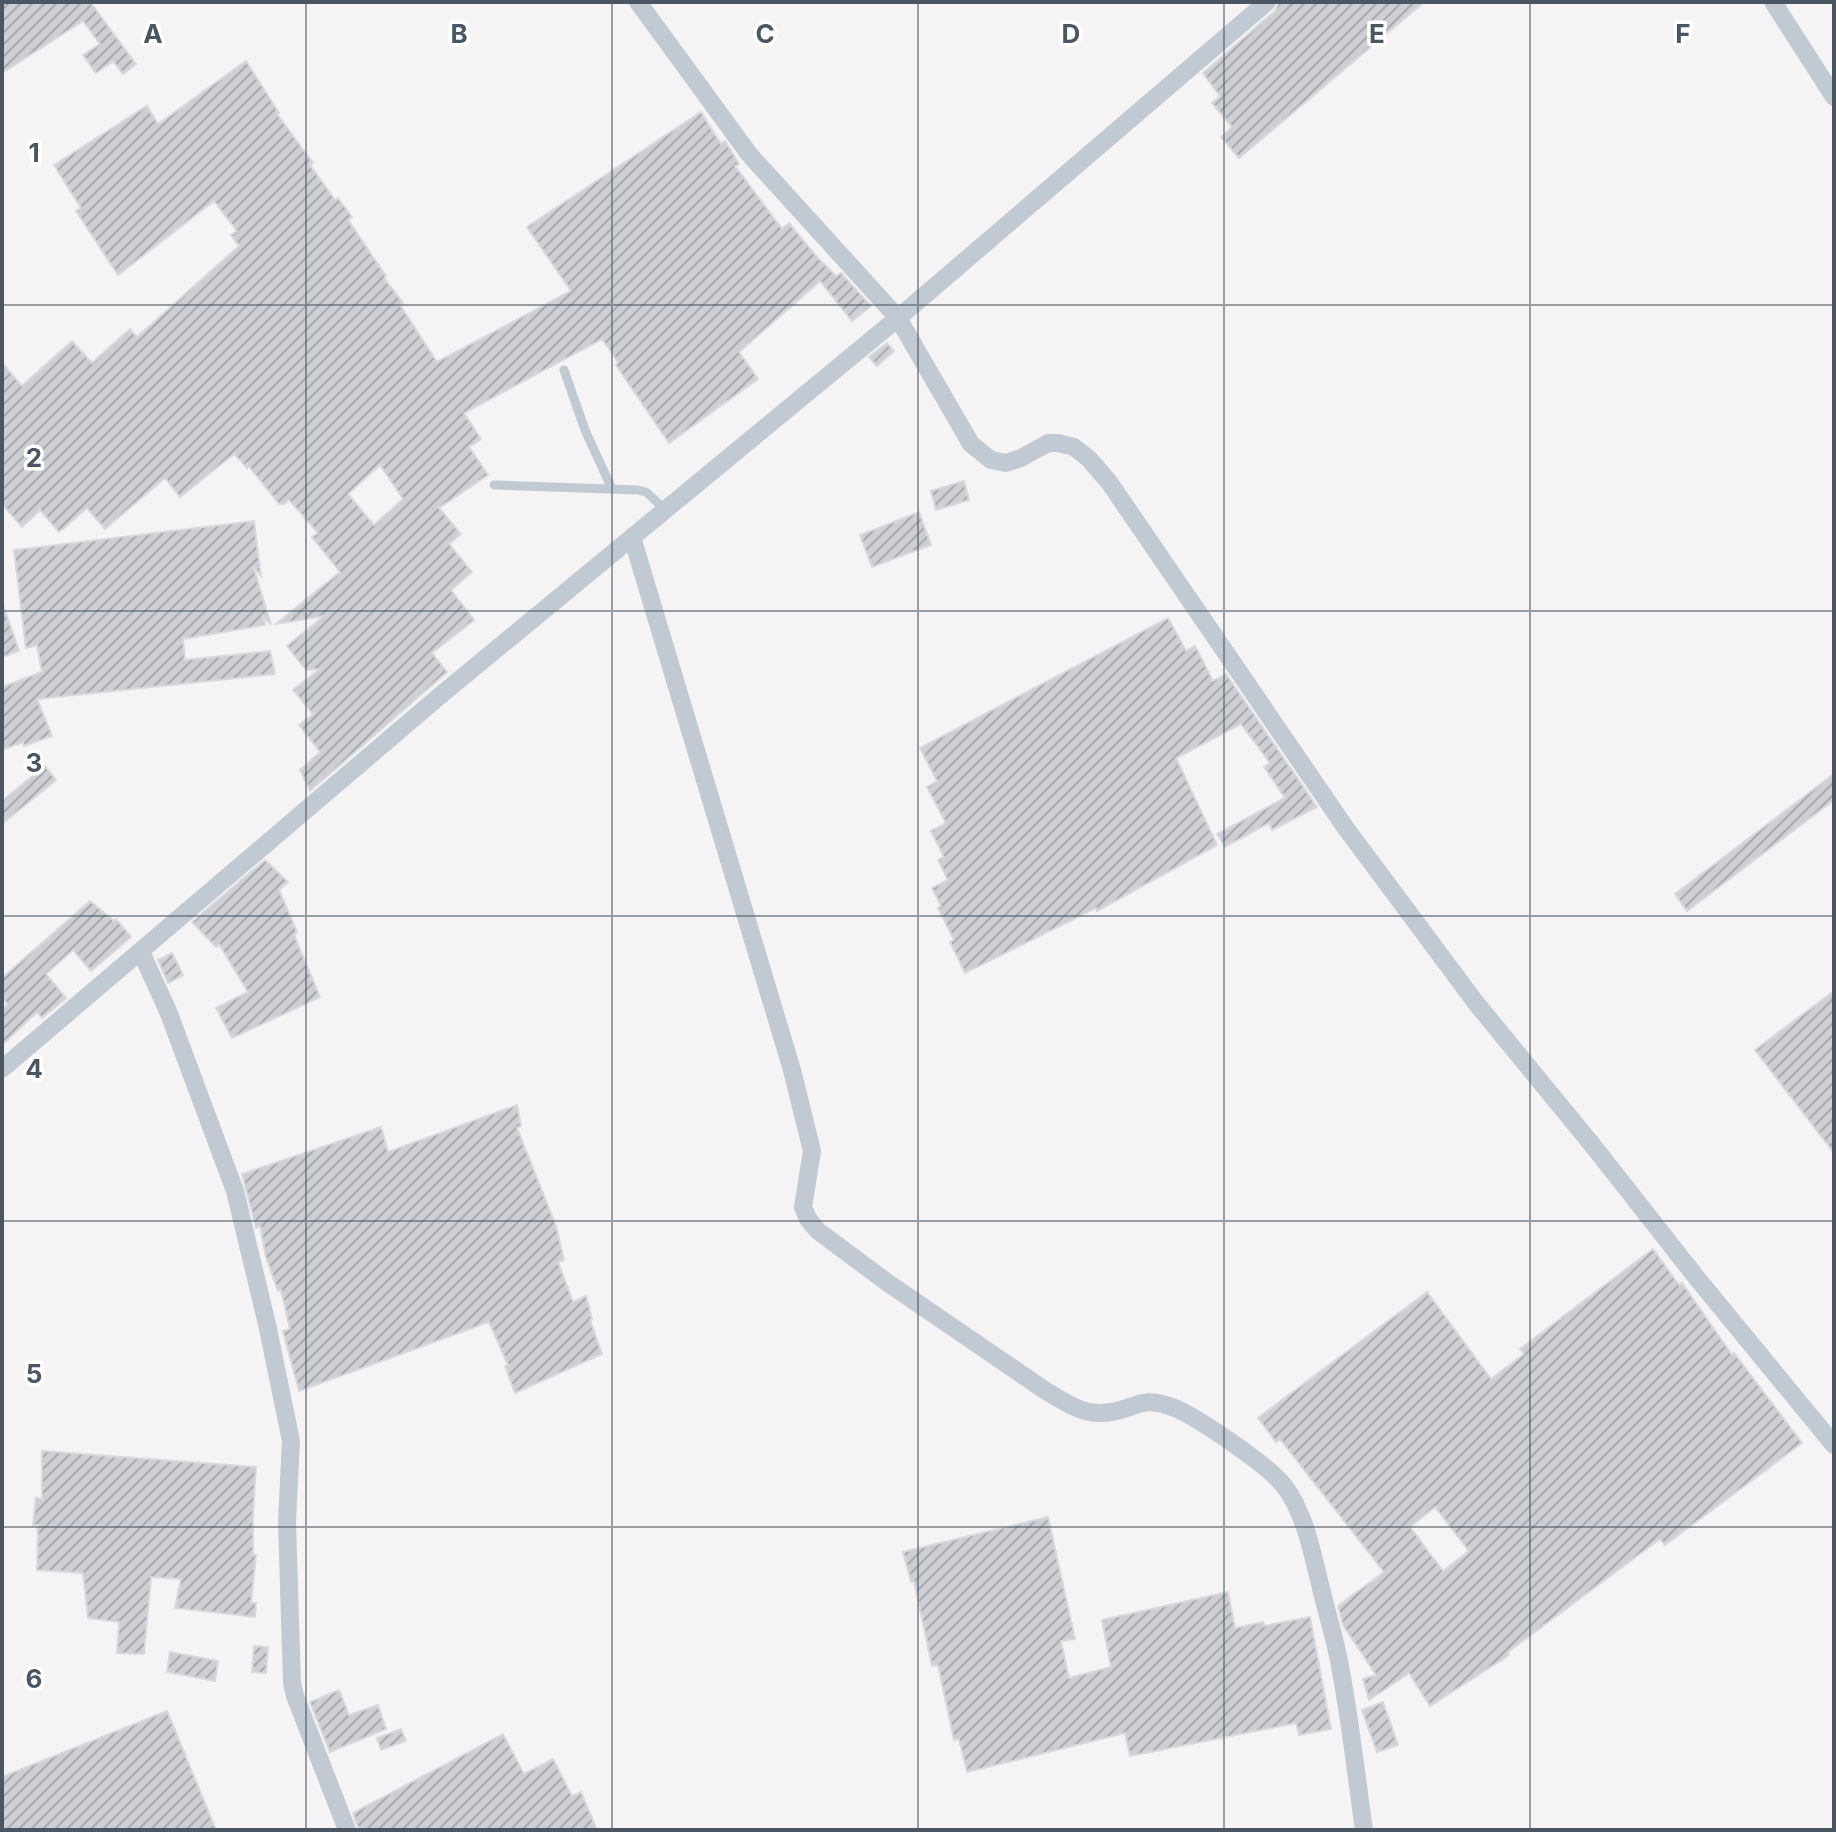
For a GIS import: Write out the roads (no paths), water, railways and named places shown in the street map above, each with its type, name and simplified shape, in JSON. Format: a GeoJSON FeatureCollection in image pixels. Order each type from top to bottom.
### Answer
{"type":"FeatureCollection","features":[{"type":"Feature","properties":{"kind":"street"},"geometry":{"type":"LineString","coordinates":[[638,2],[749,154],[898,318],[971,444],[981,454],[1006,463],[1048,443],[1058,443],[1074,447],[1099,471],[1345,827],[1476,1003],[1834,1445]]}},
{"type":"Feature","properties":{"kind":"street"},"geometry":{"type":"LineString","coordinates":[[2,1069],[442,694],[898,318],[1267,2]]}},
{"type":"Feature","properties":{"kind":"street"},"geometry":{"type":"LineString","coordinates":[[1773,2],[1834,97]]}},
{"type":"Feature","properties":{"kind":"street"},"geometry":{"type":"LineString","coordinates":[[632,537],[792,1070],[812,1151],[803,1207],[808,1219],[818,1231],[888,1283],[1071,1405],[1087,1412],[1102,1413],[1141,1402],[1159,1402],[1181,1411],[1278,1478],[1287,1489],[1309,1541],[1335,1646],[1364,1830]]}},
{"type":"Feature","properties":{"kind":"street"},"geometry":{"type":"LineString","coordinates":[[141,952],[168,1011],[235,1191],[267,1324],[291,1441],[287,1522],[292,1683],[347,1830]]}},
{"type":"Feature","properties":{"kind":"lane"},"geometry":{"type":"LineString","coordinates":[[564,370],[585,430],[612,489]]}},
{"type":"Feature","properties":{"kind":"lane"},"geometry":{"type":"LineString","coordinates":[[494,485],[646,492],[666,510]]}}]}
